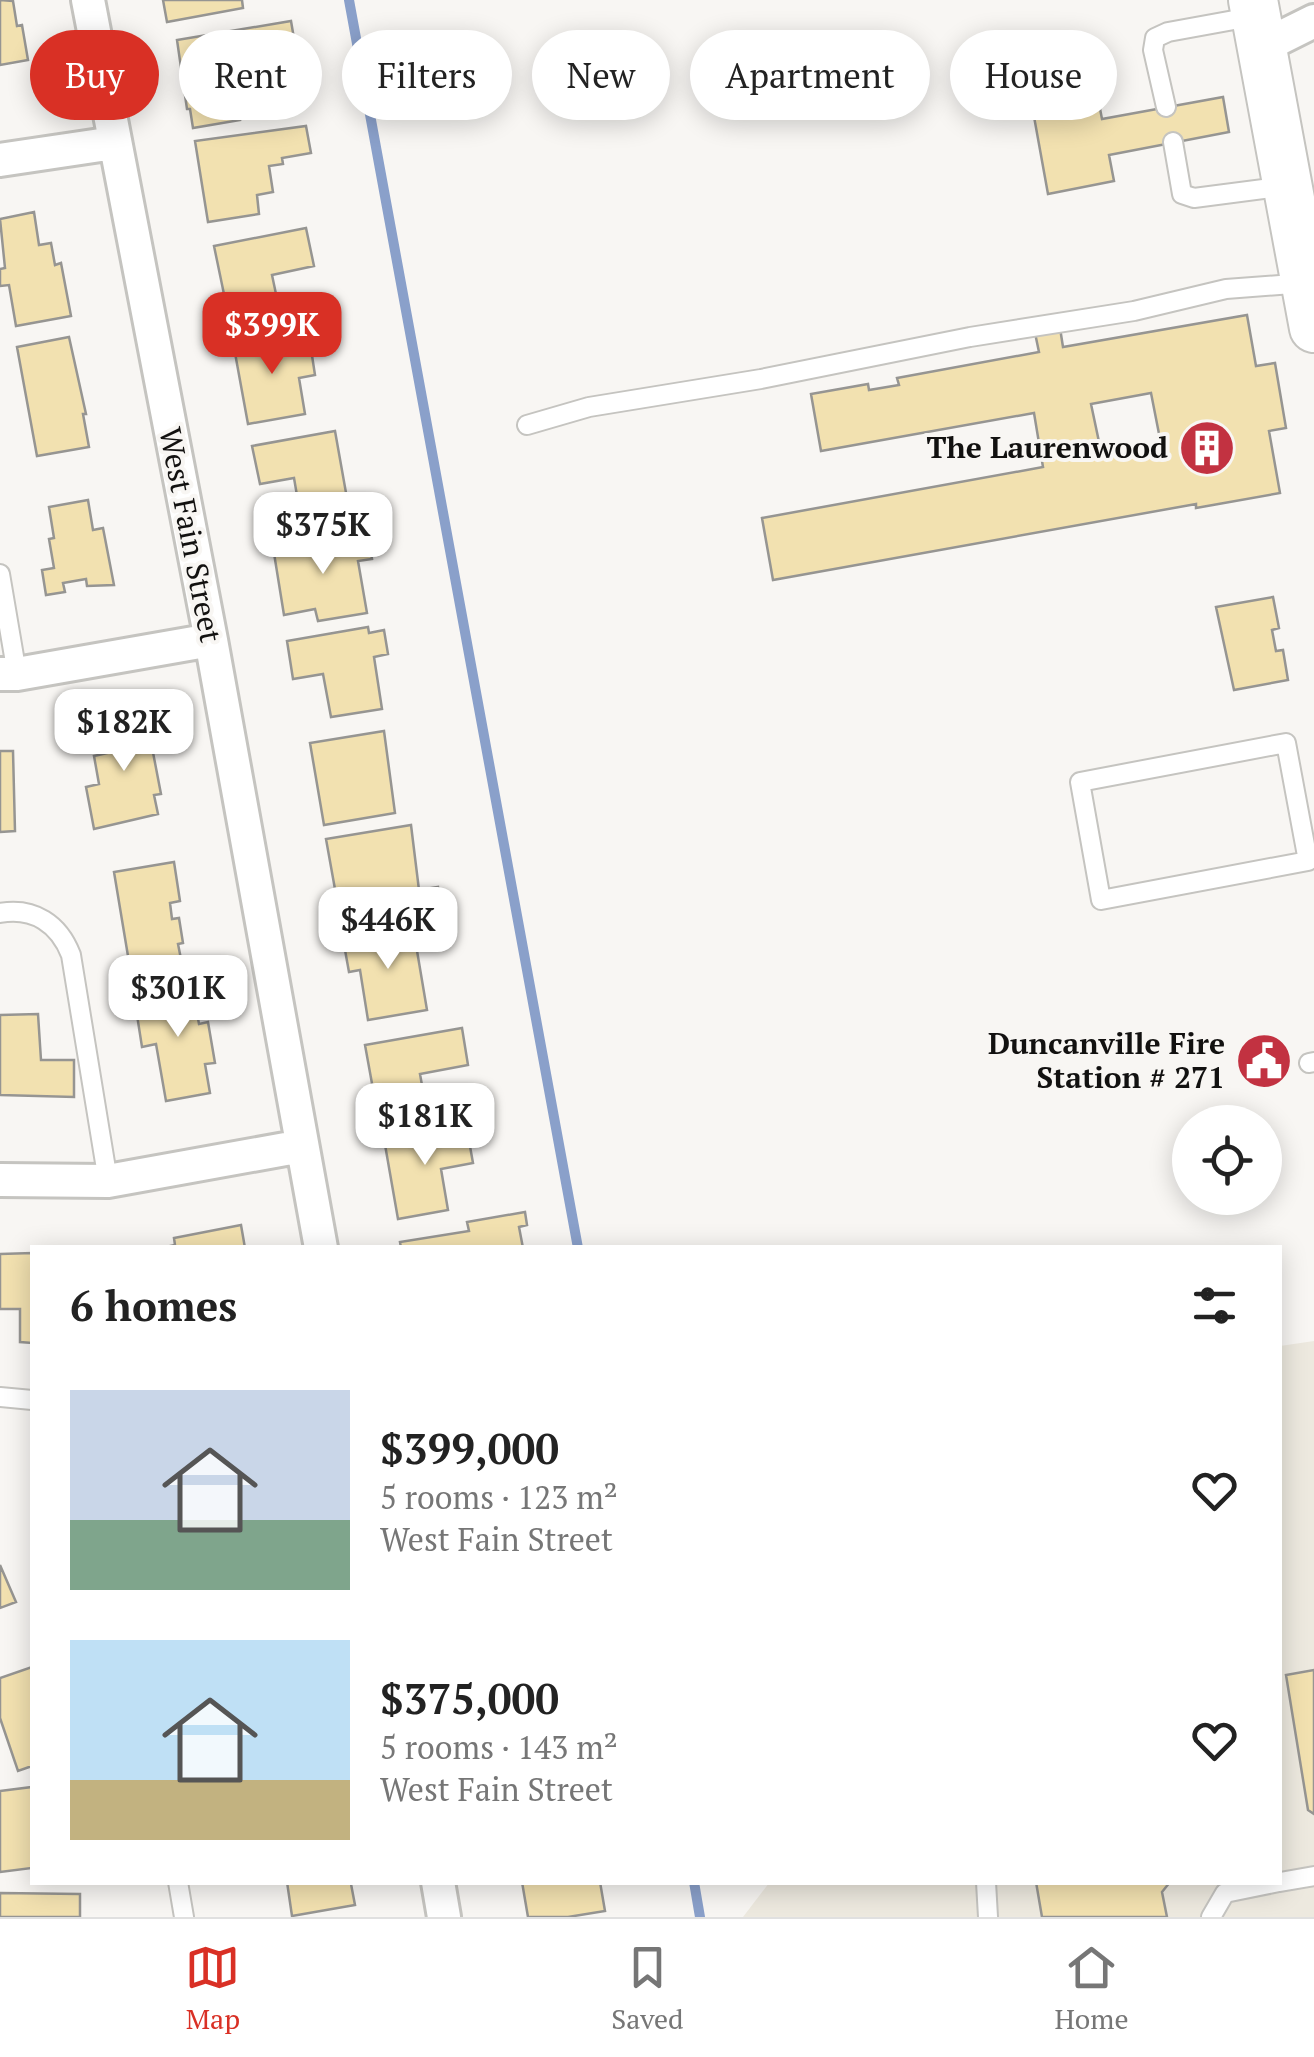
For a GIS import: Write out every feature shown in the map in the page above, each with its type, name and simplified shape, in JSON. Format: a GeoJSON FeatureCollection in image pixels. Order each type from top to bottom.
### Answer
{"type":"FeatureCollection","features":[{"type":"Feature","properties":{"kind":"main road"},"geometry":{"type":"LineString","coordinates":[[1257,21],[1310,306]]}},
{"type":"Feature","properties":{"kind":"street","name":"West Fain Street"},"geometry":{"type":"LineString","coordinates":[[88,0],[211,640],[320,1245]]}},
{"type":"Feature","properties":{"kind":"street"},"geometry":{"type":"LineString","coordinates":[[1257,21],[1314,21]]}},
{"type":"Feature","properties":{"kind":"street"},"geometry":{"type":"LineString","coordinates":[[0,160],[114,144]]}},
{"type":"Feature","properties":{"kind":"street"},"geometry":{"type":"LineString","coordinates":[[9,674],[211,640]]}},
{"type":"Feature","properties":{"kind":"street"},"geometry":{"type":"LineString","coordinates":[[0,1180],[108,1181],[302,1146]]}},
{"type":"Feature","properties":{"kind":"street"},"geometry":{"type":"LineString","coordinates":[[439,1885],[444,1917]]}},
{"type":"Feature","properties":{"kind":"lane"},"geometry":{"type":"LineString","coordinates":[[1166,107],[1153,50],[1155,38],[1168,32],[1257,21]]}},
{"type":"Feature","properties":{"kind":"lane"},"geometry":{"type":"LineString","coordinates":[[1173,142],[1182,194],[1194,198],[1288,186]]}},
{"type":"Feature","properties":{"kind":"lane"},"geometry":{"type":"LineString","coordinates":[[527,425],[589,407],[761,379],[1226,290],[1310,306]]}},
{"type":"Feature","properties":{"kind":"lane"},"geometry":{"type":"LineString","coordinates":[[0,574],[9,674]]}},
{"type":"Feature","properties":{"kind":"lane"},"geometry":{"type":"LineString","coordinates":[[1286,743],[1308,829],[1308,861],[1101,900],[1080,782],[1286,743]]}},
{"type":"Feature","properties":{"kind":"lane"},"geometry":{"type":"LineString","coordinates":[[0,913],[15,910],[39,915],[64,936],[71,955],[108,1181]]}},
{"type":"Feature","properties":{"kind":"lane"},"geometry":{"type":"LineString","coordinates":[[0,1397],[30,1400]]}},
{"type":"Feature","properties":{"kind":"lane"},"geometry":{"type":"LineString","coordinates":[[1282,1882],[1314,1876]]}},
{"type":"Feature","properties":{"kind":"lane"},"geometry":{"type":"LineString","coordinates":[[179,1885],[184,1917]]}},
{"type":"Feature","properties":{"kind":"lane"},"geometry":{"type":"LineString","coordinates":[[986,1885],[988,1917]]}},
{"type":"Feature","properties":{"kind":"lane"},"geometry":{"type":"LineString","coordinates":[[1210,1917],[1225,1893],[1267,1885]]}},
{"type":"Feature","properties":{"kind":"shaded area"},"geometry":{"type":"Polygon","coordinates":[[[1314,1341],[1314,1917],[743,1917],[767,1885],[1282,1885],[1282,1346],[1314,1341]]]}},
{"type":"Feature","properties":{"kind":"building"},"geometry":{"type":"Polygon","coordinates":[[[0,0],[13,1],[28,60],[0,65],[0,0]]]}},
{"type":"Feature","properties":{"kind":"building"},"geometry":{"type":"Polygon","coordinates":[[[163,0],[242,0],[243,8],[167,22],[163,0]]]}},
{"type":"Feature","properties":{"kind":"building"},"geometry":{"type":"Polygon","coordinates":[[[291,21],[293,30],[237,30],[291,21]]]}},
{"type":"Feature","properties":{"kind":"building"},"geometry":{"type":"Polygon","coordinates":[[[1223,97],[1229,132],[1109,155],[1114,181],[1048,194],[1035,120],[1117,120],[1117,116],[1223,97]]]}},
{"type":"Feature","properties":{"kind":"building"},"geometry":{"type":"Polygon","coordinates":[[[192,120],[240,120],[193,128],[192,120]]]}},
{"type":"Feature","properties":{"kind":"building"},"geometry":{"type":"Polygon","coordinates":[[[306,126],[311,153],[282,158],[283,164],[269,166],[273,192],[257,195],[259,214],[208,222],[195,141],[306,126]]]}},
{"type":"Feature","properties":{"kind":"building"},"geometry":{"type":"Polygon","coordinates":[[[34,212],[39,245],[51,243],[55,265],[61,263],[71,316],[16,326],[9,285],[0,286],[0,269],[5,268],[0,219],[34,212]]]}},
{"type":"Feature","properties":{"kind":"building"},"geometry":{"type":"Polygon","coordinates":[[[306,228],[314,266],[272,275],[280,313],[230,323],[214,246],[306,228]]]}},
{"type":"Feature","properties":{"kind":"building","name":"The Laurenwood"},"geometry":{"type":"Polygon","coordinates":[[[1247,315],[1256,366],[1275,363],[1286,428],[1269,431],[1280,493],[1196,508],[1196,504],[773,580],[762,518],[1043,467],[1034,413],[821,451],[811,394],[868,384],[869,390],[899,385],[897,378],[1039,352],[1035,333],[1060,328],[1063,347],[1247,315]],[[1151,393],[1091,404],[1102,456],[1161,444],[1151,393]]]}},
{"type":"Feature","properties":{"kind":"building"},"geometry":{"type":"Polygon","coordinates":[[[289,332],[293,352],[311,349],[315,375],[299,378],[305,414],[248,424],[233,342],[289,332]]]}},
{"type":"Feature","properties":{"kind":"building"},"geometry":{"type":"Polygon","coordinates":[[[69,337],[89,447],[37,456],[17,347],[69,337]]]}},
{"type":"Feature","properties":{"kind":"building"},"geometry":{"type":"Polygon","coordinates":[[[335,431],[348,504],[300,513],[294,478],[260,484],[252,446],[335,431]]]}},
{"type":"Feature","properties":{"kind":"building"},"geometry":{"type":"Polygon","coordinates":[[[88,500],[93,530],[103,528],[114,585],[87,586],[86,579],[63,583],[65,592],[46,595],[42,570],[54,568],[49,507],[88,500]]]}},
{"type":"Feature","properties":{"kind":"building"},"geometry":{"type":"Polygon","coordinates":[[[353,534],[354,543],[369,541],[372,559],[358,561],[367,613],[318,621],[315,609],[284,615],[273,547],[353,534]]]}},
{"type":"Feature","properties":{"kind":"building"},"geometry":{"type":"Polygon","coordinates":[[[1273,597],[1279,628],[1272,630],[1276,651],[1283,650],[1288,680],[1234,690],[1216,607],[1273,597]]]}},
{"type":"Feature","properties":{"kind":"building"},"geometry":{"type":"Polygon","coordinates":[[[368,627],[369,633],[384,630],[388,654],[374,657],[382,709],[331,717],[323,674],[293,679],[287,641],[368,627]]]}},
{"type":"Feature","properties":{"kind":"building"},"geometry":{"type":"Polygon","coordinates":[[[139,711],[146,743],[151,742],[161,794],[154,795],[158,814],[94,829],[86,787],[99,784],[94,756],[107,753],[101,719],[139,711]]]}},
{"type":"Feature","properties":{"kind":"building"},"geometry":{"type":"Polygon","coordinates":[[[384,731],[395,813],[324,825],[310,743],[384,731]]]}},
{"type":"Feature","properties":{"kind":"building"},"geometry":{"type":"Polygon","coordinates":[[[0,751],[13,751],[15,831],[0,832],[0,751]]]}},
{"type":"Feature","properties":{"kind":"building"},"geometry":{"type":"Polygon","coordinates":[[[411,825],[419,890],[438,887],[442,917],[413,922],[408,892],[391,895],[394,908],[340,917],[326,839],[411,825]]]}},
{"type":"Feature","properties":{"kind":"building"},"geometry":{"type":"Polygon","coordinates":[[[174,862],[180,901],[170,903],[172,919],[179,918],[181,959],[130,968],[114,872],[174,862]]]}},
{"type":"Feature","properties":{"kind":"building"},"geometry":{"type":"Polygon","coordinates":[[[413,927],[427,1010],[368,1020],[360,970],[349,972],[343,939],[413,927]]]}},
{"type":"Feature","properties":{"kind":"building"},"geometry":{"type":"Polygon","coordinates":[[[191,980],[199,1024],[208,1022],[215,1063],[205,1064],[210,1093],[166,1101],[156,1044],[142,1047],[137,1015],[149,1013],[145,989],[191,980]]]}},
{"type":"Feature","properties":{"kind":"building"},"geometry":{"type":"Polygon","coordinates":[[[38,1014],[41,1060],[74,1060],[74,1097],[0,1095],[0,1015],[38,1014]]]}},
{"type":"Feature","properties":{"kind":"building"},"geometry":{"type":"Polygon","coordinates":[[[462,1028],[468,1065],[420,1074],[425,1102],[377,1111],[365,1045],[462,1028]]]}},
{"type":"Feature","properties":{"kind":"building"},"geometry":{"type":"Polygon","coordinates":[[[466,1124],[473,1163],[441,1169],[448,1210],[398,1219],[384,1139],[466,1124]]]}},
{"type":"Feature","properties":{"kind":"building"},"geometry":{"type":"Polygon","coordinates":[[[525,1212],[527,1225],[519,1227],[522,1245],[400,1245],[400,1242],[469,1231],[467,1222],[525,1212]]]}},
{"type":"Feature","properties":{"kind":"building"},"geometry":{"type":"Polygon","coordinates":[[[241,1225],[244,1245],[175,1245],[174,1238],[241,1225]]]}},
{"type":"Feature","properties":{"kind":"building"},"geometry":{"type":"Polygon","coordinates":[[[30,1253],[30,1343],[20,1342],[20,1309],[0,1309],[0,1254],[30,1253]]]}},
{"type":"Feature","properties":{"kind":"building"},"geometry":{"type":"Polygon","coordinates":[[[0,1565],[16,1602],[0,1608],[0,1565]]]}},
{"type":"Feature","properties":{"kind":"building"},"geometry":{"type":"Polygon","coordinates":[[[30,1668],[30,1767],[18,1771],[0,1718],[0,1678],[30,1668]]]}},
{"type":"Feature","properties":{"kind":"building"},"geometry":{"type":"Polygon","coordinates":[[[1314,1670],[1314,1814],[1308,1810],[1286,1675],[1314,1670]]]}},
{"type":"Feature","properties":{"kind":"building"},"geometry":{"type":"Polygon","coordinates":[[[30,1787],[30,1868],[0,1872],[0,1791],[30,1787]]]}},
{"type":"Feature","properties":{"kind":"building"},"geometry":{"type":"Polygon","coordinates":[[[287,1885],[351,1885],[355,1905],[292,1916],[287,1885]]]}},
{"type":"Feature","properties":{"kind":"building"},"geometry":{"type":"Polygon","coordinates":[[[523,1885],[601,1885],[605,1911],[568,1917],[528,1917],[523,1885]]]}},
{"type":"Feature","properties":{"kind":"building"},"geometry":{"type":"Polygon","coordinates":[[[1037,1885],[1168,1885],[1162,1892],[1167,1917],[1042,1917],[1037,1885]]]}},
{"type":"Feature","properties":{"kind":"building"},"geometry":{"type":"Polygon","coordinates":[[[0,1893],[80,1894],[80,1917],[0,1917],[0,1893]]]}},
{"type":"Feature","properties":{"kind":"waterway"},"geometry":{"type":"LineString","coordinates":[[349,0],[577,1245]]}},
{"type":"Feature","properties":{"kind":"waterway"},"geometry":{"type":"LineString","coordinates":[[695,1885],[700,1917]]}},
{"type":"Feature","properties":{"kind":"place","name":"The Laurenwood"},"geometry":{"type":"Point","coordinates":[1207,448]}},
{"type":"Feature","properties":{"kind":"place","name":"Duncanville Fire Station # 271"},"geometry":{"type":"Point","coordinates":[1264,1061]}}]}
